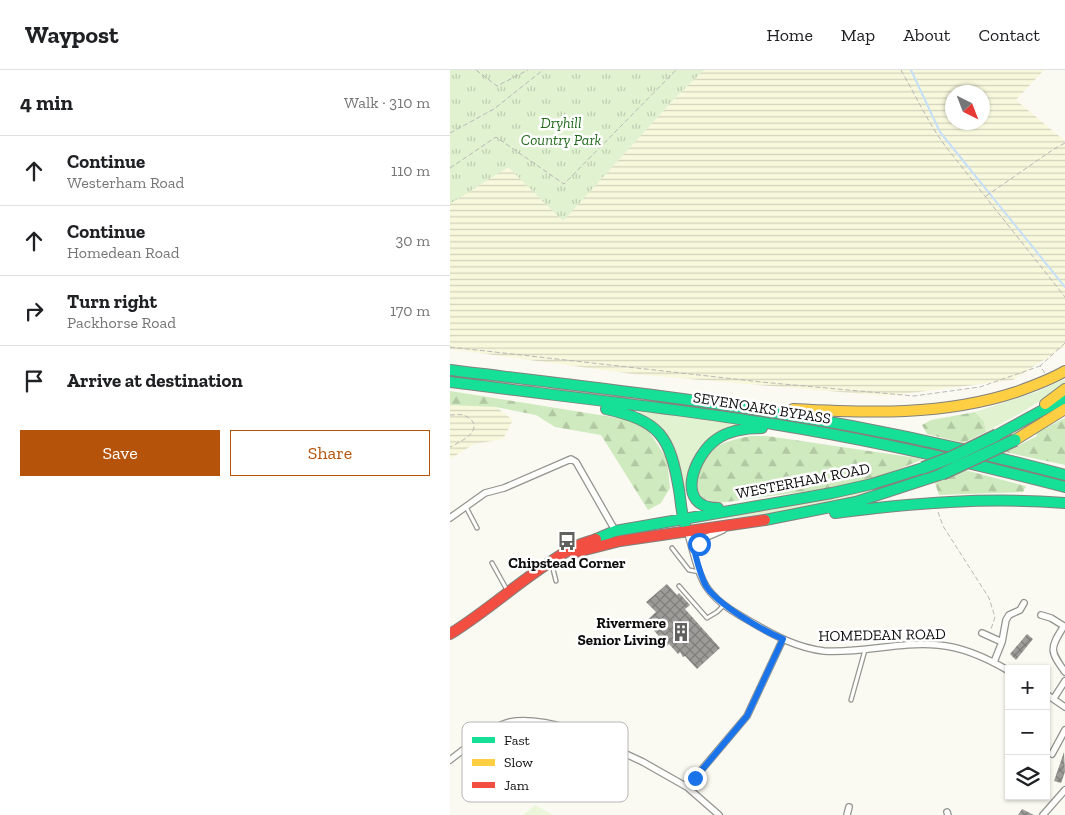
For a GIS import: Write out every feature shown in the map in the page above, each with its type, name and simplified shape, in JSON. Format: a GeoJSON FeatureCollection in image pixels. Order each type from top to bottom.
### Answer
{"type":"FeatureCollection","features":[{"type":"Feature","properties":{"kind":"main road","name":"SEVENOAKS BYPASS"},"geometry":{"type":"LineString","coordinates":[[450,370],[729,406],[900,436],[1062,473]]}},
{"type":"Feature","properties":{"kind":"main road"},"geometry":{"type":"LineString","coordinates":[[729,406],[902,414],[941,410],[975,405],[1014,393],[1049,380],[1065,371]]}},
{"type":"Feature","properties":{"kind":"main road","name":"SEVENOAKS BYPASS"},"geometry":{"type":"LineString","coordinates":[[450,382],[723,416],[853,438],[990,468],[1065,487]]}},
{"type":"Feature","properties":{"kind":"main road","name":"WESTERHAM ROAD"},"geometry":{"type":"LineString","coordinates":[[450,634],[469,622],[508,591],[585,542],[738,508],[832,494],[923,468],[967,450],[1028,419],[1065,389]]}},
{"type":"Feature","properties":{"kind":"main road"},"geometry":{"type":"LineString","coordinates":[[539,393],[571,403],[627,413],[653,425],[666,440],[671,452],[679,487],[683,519],[687,531]]}},
{"type":"Feature","properties":{"kind":"main road"},"geometry":{"type":"LineString","coordinates":[[1028,419],[1065,398]]}},
{"type":"Feature","properties":{"kind":"main road","name":"WESTERHAM ROAD"},"geometry":{"type":"LineString","coordinates":[[618,536],[687,531],[791,516],[856,502],[942,474],[1015,440],[1065,409]]}},
{"type":"Feature","properties":{"kind":"main road"},"geometry":{"type":"LineString","coordinates":[[738,508],[704,507],[696,501],[692,494],[693,474],[698,460],[707,446],[720,436],[737,430],[755,428],[853,438]]}},
{"type":"Feature","properties":{"kind":"main road"},"geometry":{"type":"LineString","coordinates":[[791,516],[821,515],[900,504],[992,499],[1065,504]]}},
{"type":"Feature","properties":{"kind":"street"},"geometry":{"type":"LineString","coordinates":[[450,518],[485,493],[504,488],[571,459],[576,462],[618,536]]}},
{"type":"Feature","properties":{"kind":"street"},"geometry":{"type":"LineString","coordinates":[[694,549],[708,537],[736,524]]}},
{"type":"Feature","properties":{"kind":"street"},"geometry":{"type":"LineString","coordinates":[[687,531],[707,588],[724,605]]}},
{"type":"Feature","properties":{"kind":"street"},"geometry":{"type":"LineString","coordinates":[[994,662],[1002,642],[1006,620],[1009,615],[1020,610],[1024,603]]}},
{"type":"Feature","properties":{"kind":"street","name":"HOMEDEAN ROAD"},"geometry":{"type":"LineString","coordinates":[[724,605],[783,639],[823,651],[865,650],[936,644],[957,648],[994,662],[1005,669]]}},
{"type":"Feature","properties":{"kind":"street"},"geometry":{"type":"LineString","coordinates":[[1041,615],[1051,618],[1064,626],[1054,641],[1052,649],[1054,656],[1065,672]]}},
{"type":"Feature","properties":{"kind":"street"},"geometry":{"type":"LineString","coordinates":[[982,633],[1002,642]]}},
{"type":"Feature","properties":{"kind":"street"},"geometry":{"type":"LineString","coordinates":[[687,787],[747,716],[783,639]]}},
{"type":"Feature","properties":{"kind":"street"},"geometry":{"type":"LineString","coordinates":[[1054,698],[1065,682]]}},
{"type":"Feature","properties":{"kind":"street"},"geometry":{"type":"LineString","coordinates":[[1050,696],[1065,707]]}},
{"type":"Feature","properties":{"kind":"street"},"geometry":{"type":"LineString","coordinates":[[515,722],[530,722]]}},
{"type":"Feature","properties":{"kind":"street"},"geometry":{"type":"LineString","coordinates":[[1052,754],[1065,730]]}},
{"type":"Feature","properties":{"kind":"street"},"geometry":{"type":"LineString","coordinates":[[450,760],[462,752]]}},
{"type":"Feature","properties":{"kind":"street"},"geometry":{"type":"LineString","coordinates":[[628,755],[687,787],[719,815]]}},
{"type":"Feature","properties":{"kind":"street"},"geometry":{"type":"LineString","coordinates":[[1043,815],[1065,790]]}},
{"type":"Feature","properties":{"kind":"street"},"geometry":{"type":"LineString","coordinates":[[848,815],[849,807]]}},
{"type":"Feature","properties":{"kind":"lane"},"geometry":{"type":"LineString","coordinates":[[466,507],[477,528]]}},
{"type":"Feature","properties":{"kind":"lane"},"geometry":{"type":"LineString","coordinates":[[672,548],[689,570],[700,572]]}},
{"type":"Feature","properties":{"kind":"lane"},"geometry":{"type":"LineString","coordinates":[[551,562],[556,581]]}},
{"type":"Feature","properties":{"kind":"lane"},"geometry":{"type":"LineString","coordinates":[[492,563],[508,591]]}},
{"type":"Feature","properties":{"kind":"lane"},"geometry":{"type":"LineString","coordinates":[[679,586],[707,618],[724,605]]}},
{"type":"Feature","properties":{"kind":"lane"},"geometry":{"type":"LineString","coordinates":[[851,700],[865,650]]}},
{"type":"Feature","properties":{"kind":"path"},"geometry":{"type":"LineString","coordinates":[[476,70],[497,86],[528,70]]}},
{"type":"Feature","properties":{"kind":"path"},"geometry":{"type":"LineString","coordinates":[[450,133],[494,109],[543,70]]}},
{"type":"Feature","properties":{"kind":"path"},"geometry":{"type":"LineString","coordinates":[[450,168],[496,137],[564,184],[676,70]]}},
{"type":"Feature","properties":{"kind":"path"},"geometry":{"type":"LineString","coordinates":[[901,70],[918,98],[933,130],[1065,297]]}},
{"type":"Feature","properties":{"kind":"path"},"geometry":{"type":"LineString","coordinates":[[986,196],[1065,143]]}},
{"type":"Feature","properties":{"kind":"path"},"geometry":{"type":"LineString","coordinates":[[450,347],[761,382],[914,396],[980,387],[1040,366],[1065,343]]}},
{"type":"Feature","properties":{"kind":"path"},"geometry":{"type":"LineString","coordinates":[[1040,366],[1049,380]]}},
{"type":"Feature","properties":{"kind":"path"},"geometry":{"type":"LineString","coordinates":[[450,415],[462,415],[470,419],[474,424],[474,430],[469,436],[450,447]]}},
{"type":"Feature","properties":{"kind":"path"},"geometry":{"type":"LineString","coordinates":[[935,502],[943,526],[992,604],[995,617],[988,637]]}},
{"type":"Feature","properties":{"kind":"green space","name":"Dryhill Country Park"},"geometry":{"type":"Polygon","coordinates":[[[450,70],[704,70],[676,97],[563,221],[508,167],[450,204],[450,70]]]}},
{"type":"Feature","properties":{"kind":"green space"},"geometry":{"type":"Polygon","coordinates":[[[702,70],[1044,70],[1016,100],[1065,141],[1065,346],[1013,380],[887,396],[632,374],[450,349],[450,191],[508,163],[563,216],[702,70]]]}},
{"type":"Feature","properties":{"kind":"green space"},"geometry":{"type":"Polygon","coordinates":[[[1065,379],[1065,384],[1061,388],[986,432],[984,421],[975,412],[1036,392],[1065,379]]]}},
{"type":"Feature","properties":{"kind":"green space"},"geometry":{"type":"Polygon","coordinates":[[[450,391],[631,420],[648,430],[667,459],[670,488],[661,503],[648,510],[601,435],[555,427],[536,415],[496,407],[450,405],[450,391]]]}},
{"type":"Feature","properties":{"kind":"green space"},"geometry":{"type":"Polygon","coordinates":[[[450,405],[496,407],[513,420],[503,439],[474,444],[450,459],[450,405]]]}},
{"type":"Feature","properties":{"kind":"green space"},"geometry":{"type":"Polygon","coordinates":[[[633,409],[743,425],[717,434],[700,447],[694,455],[690,466],[685,493],[677,453],[672,442],[658,424],[633,409]]]}},
{"type":"Feature","properties":{"kind":"green space"},"geometry":{"type":"Polygon","coordinates":[[[975,412],[984,421],[986,432],[963,443],[927,434],[922,425],[931,420],[975,412]]]}},
{"type":"Feature","properties":{"kind":"green space"},"geometry":{"type":"Polygon","coordinates":[[[1065,418],[1065,465],[1005,452],[1037,436],[1036,433],[1065,418]]]}},
{"type":"Feature","properties":{"kind":"green space"},"geometry":{"type":"Polygon","coordinates":[[[750,436],[767,436],[924,459],[881,476],[838,487],[719,503],[703,497],[699,493],[697,483],[701,466],[710,452],[723,443],[750,436]]]}},
{"type":"Feature","properties":{"kind":"green space"},"geometry":{"type":"Polygon","coordinates":[[[965,470],[1026,486],[1023,492],[939,495],[935,483],[965,470]]]}},
{"type":"Feature","properties":{"kind":"green space"},"geometry":{"type":"Polygon","coordinates":[[[923,472],[928,474],[843,501],[796,510],[697,522],[697,520],[835,497],[923,472]]]}},
{"type":"Feature","properties":{"kind":"green space"},"geometry":{"type":"Polygon","coordinates":[[[535,805],[553,815],[523,815],[535,805]]]}},
{"type":"Feature","properties":{"kind":"building","name":"Rivermere Senior Living"},"geometry":{"type":"Polygon","coordinates":[[[667,584],[690,605],[685,609],[720,648],[697,669],[680,652],[678,654],[669,644],[667,646],[646,621],[656,612],[646,602],[667,584]]]}},
{"type":"Feature","properties":{"kind":"building"},"geometry":{"type":"Polygon","coordinates":[[[1027,634],[1033,639],[1016,660],[1010,654],[1027,634]]]}},
{"type":"Feature","properties":{"kind":"building"},"geometry":{"type":"Polygon","coordinates":[[[1064,752],[1065,772],[1061,783],[1054,781],[1064,752]]]}},
{"type":"Feature","properties":{"kind":"building"},"geometry":{"type":"Polygon","coordinates":[[[1022,809],[1034,815],[1018,815],[1022,809]]]}},
{"type":"Feature","properties":{"kind":"waterway"},"geometry":{"type":"LineString","coordinates":[[911,70],[940,132],[1065,287]]}},
{"type":"Feature","properties":{"kind":"traffic: fast"},"geometry":{"type":"LineString","coordinates":[[450,370],[666,397],[795,416],[931,442],[1065,475]]}},
{"type":"Feature","properties":{"kind":"traffic: fast"},"geometry":{"type":"LineString","coordinates":[[450,382],[773,424],[920,452],[1065,487]]}},
{"type":"Feature","properties":{"kind":"traffic: fast"},"geometry":{"type":"LineString","coordinates":[[997,435],[1065,398]]}},
{"type":"Feature","properties":{"kind":"traffic: fast"},"geometry":{"type":"LineString","coordinates":[[606,409],[639,419],[659,434],[666,444],[675,472],[685,524]]}},
{"type":"Feature","properties":{"kind":"traffic: fast"},"geometry":{"type":"LineString","coordinates":[[718,508],[704,506],[696,499],[692,490],[692,479],[701,457],[708,447],[727,433],[744,429],[762,428]]}},
{"type":"Feature","properties":{"kind":"traffic: fast"},"geometry":{"type":"LineString","coordinates":[[923,468],[952,457],[997,435]]}},
{"type":"Feature","properties":{"kind":"traffic: fast"},"geometry":{"type":"LineString","coordinates":[[942,474],[1015,440]]}},
{"type":"Feature","properties":{"kind":"traffic: fast"},"geometry":{"type":"LineString","coordinates":[[596,539],[615,531],[832,493],[872,484],[923,468]]}},
{"type":"Feature","properties":{"kind":"traffic: fast"},"geometry":{"type":"LineString","coordinates":[[765,520],[856,502],[942,474]]}},
{"type":"Feature","properties":{"kind":"traffic: fast"},"geometry":{"type":"LineString","coordinates":[[835,513],[950,502],[1036,501],[1065,503]]}},
{"type":"Feature","properties":{"kind":"traffic: slow"},"geometry":{"type":"LineString","coordinates":[[793,409],[877,412],[933,409],[989,400],[1016,392],[1065,371]]}},
{"type":"Feature","properties":{"kind":"traffic: slow"},"geometry":{"type":"LineString","coordinates":[[1045,404],[1065,389]]}},
{"type":"Feature","properties":{"kind":"traffic: slow"},"geometry":{"type":"LineString","coordinates":[[1015,440],[1065,409]]}},
{"type":"Feature","properties":{"kind":"traffic: jam"},"geometry":{"type":"LineString","coordinates":[[573,553],[620,541],[765,520]]}},
{"type":"Feature","properties":{"kind":"traffic: jam"},"geometry":{"type":"LineString","coordinates":[[450,634],[555,558],[577,546],[596,539]]}},
{"type":"Feature","properties":{"kind":"place","name":"Chipstead Corner"},"geometry":{"type":"Point","coordinates":[567,541]}},
{"type":"Feature","properties":{"kind":"place","name":"Rivermere Senior Living"},"geometry":{"type":"Point","coordinates":[681,632]}},
{"type":"Feature","properties":{"kind":"route"},"geometry":{"type":"LineString","coordinates":[[695,778],[747,716],[783,639],[776,637],[734,612],[707,588],[700,572],[694,549],[699,544]]}}]}
